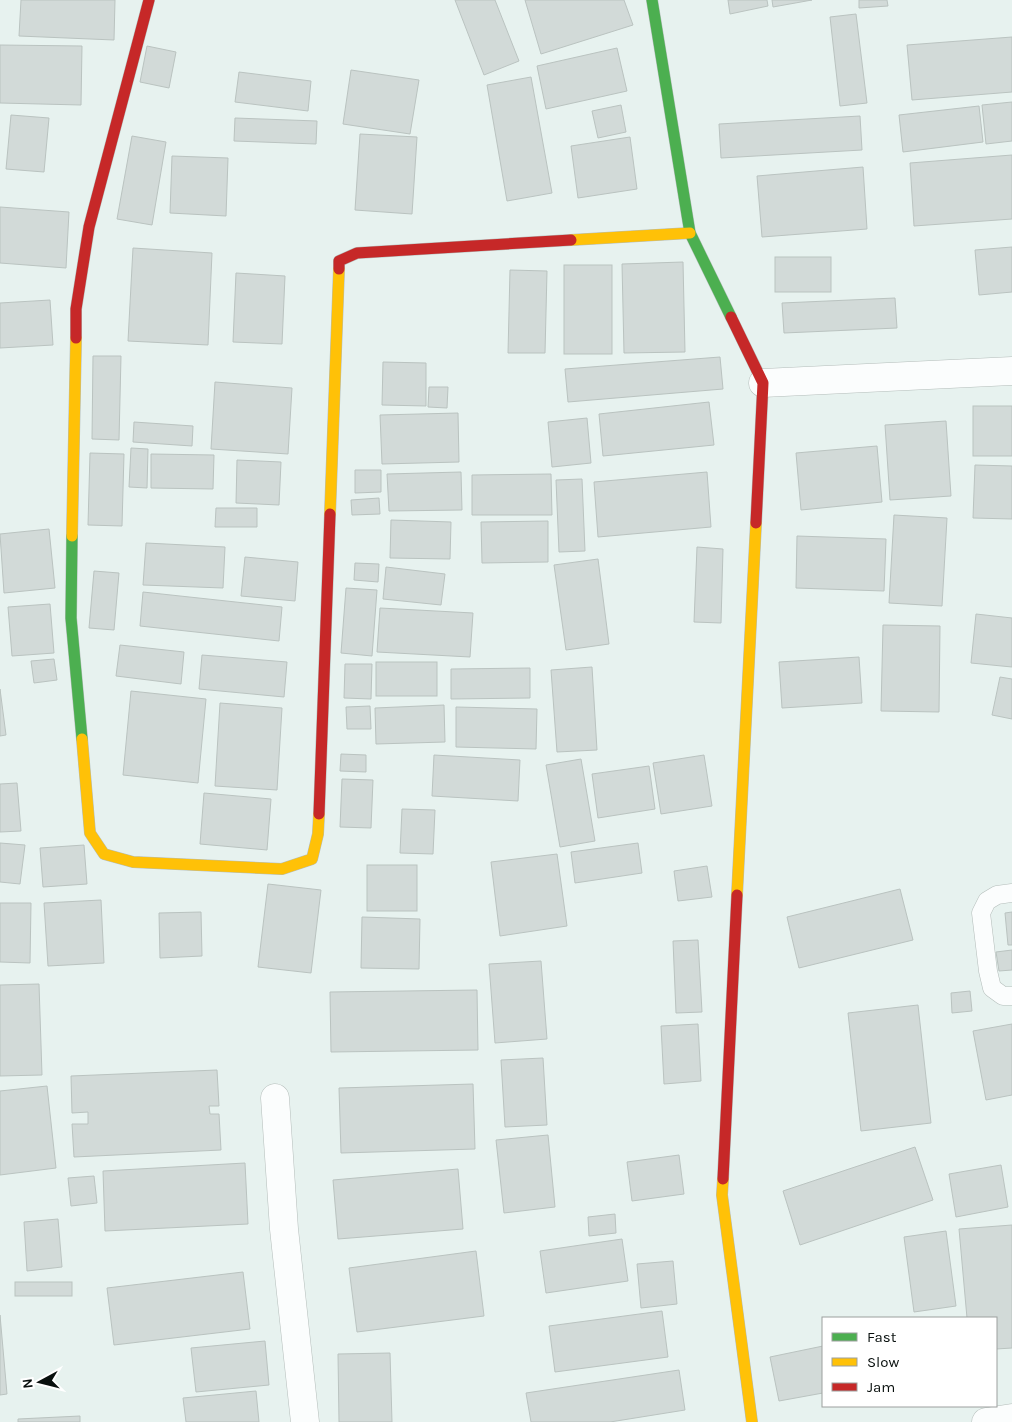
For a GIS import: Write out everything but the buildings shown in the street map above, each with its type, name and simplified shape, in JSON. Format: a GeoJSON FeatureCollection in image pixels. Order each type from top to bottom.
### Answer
{"type":"FeatureCollection","features":[{"type":"Feature","properties":{"kind":"street"},"geometry":{"type":"LineString","coordinates":[[149,0],[89,227],[76,309],[71,618],[90,833],[104,854],[133,862],[282,869],[312,859],[318,834],[339,261],[357,253],[690,233]]}},
{"type":"Feature","properties":{"kind":"street"},"geometry":{"type":"LineString","coordinates":[[652,0],[690,233],[763,383],[722,1196],[752,1422]]}},
{"type":"Feature","properties":{"kind":"street"},"geometry":{"type":"LineString","coordinates":[[763,383],[1012,371]]}},
{"type":"Feature","properties":{"kind":"street"},"geometry":{"type":"LineString","coordinates":[[275,1098],[284,1229],[306,1422]]}},
{"type":"Feature","properties":{"kind":"street"},"geometry":{"type":"LineString","coordinates":[[986,1422],[1012,1418]]}},
{"type":"Feature","properties":{"kind":"lane"},"geometry":{"type":"LineString","coordinates":[[1012,893],[998,895],[987,901],[981,914],[992,988],[1003,996],[1012,996]]}},
{"type":"Feature","properties":{"kind":"traffic: fast"},"geometry":{"type":"LineString","coordinates":[[652,0],[690,233],[731,317]]}},
{"type":"Feature","properties":{"kind":"traffic: fast"},"geometry":{"type":"LineString","coordinates":[[72,536],[71,618],[82,739]]}},
{"type":"Feature","properties":{"kind":"traffic: slow"},"geometry":{"type":"LineString","coordinates":[[571,240],[690,233]]}},
{"type":"Feature","properties":{"kind":"traffic: slow"},"geometry":{"type":"LineString","coordinates":[[330,514],[339,269]]}},
{"type":"Feature","properties":{"kind":"traffic: slow"},"geometry":{"type":"LineString","coordinates":[[72,536],[76,338]]}},
{"type":"Feature","properties":{"kind":"traffic: slow"},"geometry":{"type":"LineString","coordinates":[[737,895],[756,523]]}},
{"type":"Feature","properties":{"kind":"traffic: slow"},"geometry":{"type":"LineString","coordinates":[[82,739],[90,833],[104,854],[133,862],[282,869],[312,859],[318,834],[319,814]]}},
{"type":"Feature","properties":{"kind":"traffic: slow"},"geometry":{"type":"LineString","coordinates":[[723,1179],[722,1195],[752,1422]]}},
{"type":"Feature","properties":{"kind":"traffic: jam"},"geometry":{"type":"LineString","coordinates":[[76,338],[76,309],[89,227],[149,0]]}},
{"type":"Feature","properties":{"kind":"traffic: jam"},"geometry":{"type":"LineString","coordinates":[[339,269],[339,261],[357,253],[571,240]]}},
{"type":"Feature","properties":{"kind":"traffic: jam"},"geometry":{"type":"LineString","coordinates":[[731,317],[763,383],[756,523]]}},
{"type":"Feature","properties":{"kind":"traffic: jam"},"geometry":{"type":"LineString","coordinates":[[319,814],[330,514]]}},
{"type":"Feature","properties":{"kind":"traffic: jam"},"geometry":{"type":"LineString","coordinates":[[723,1179],[737,895]]}}]}
